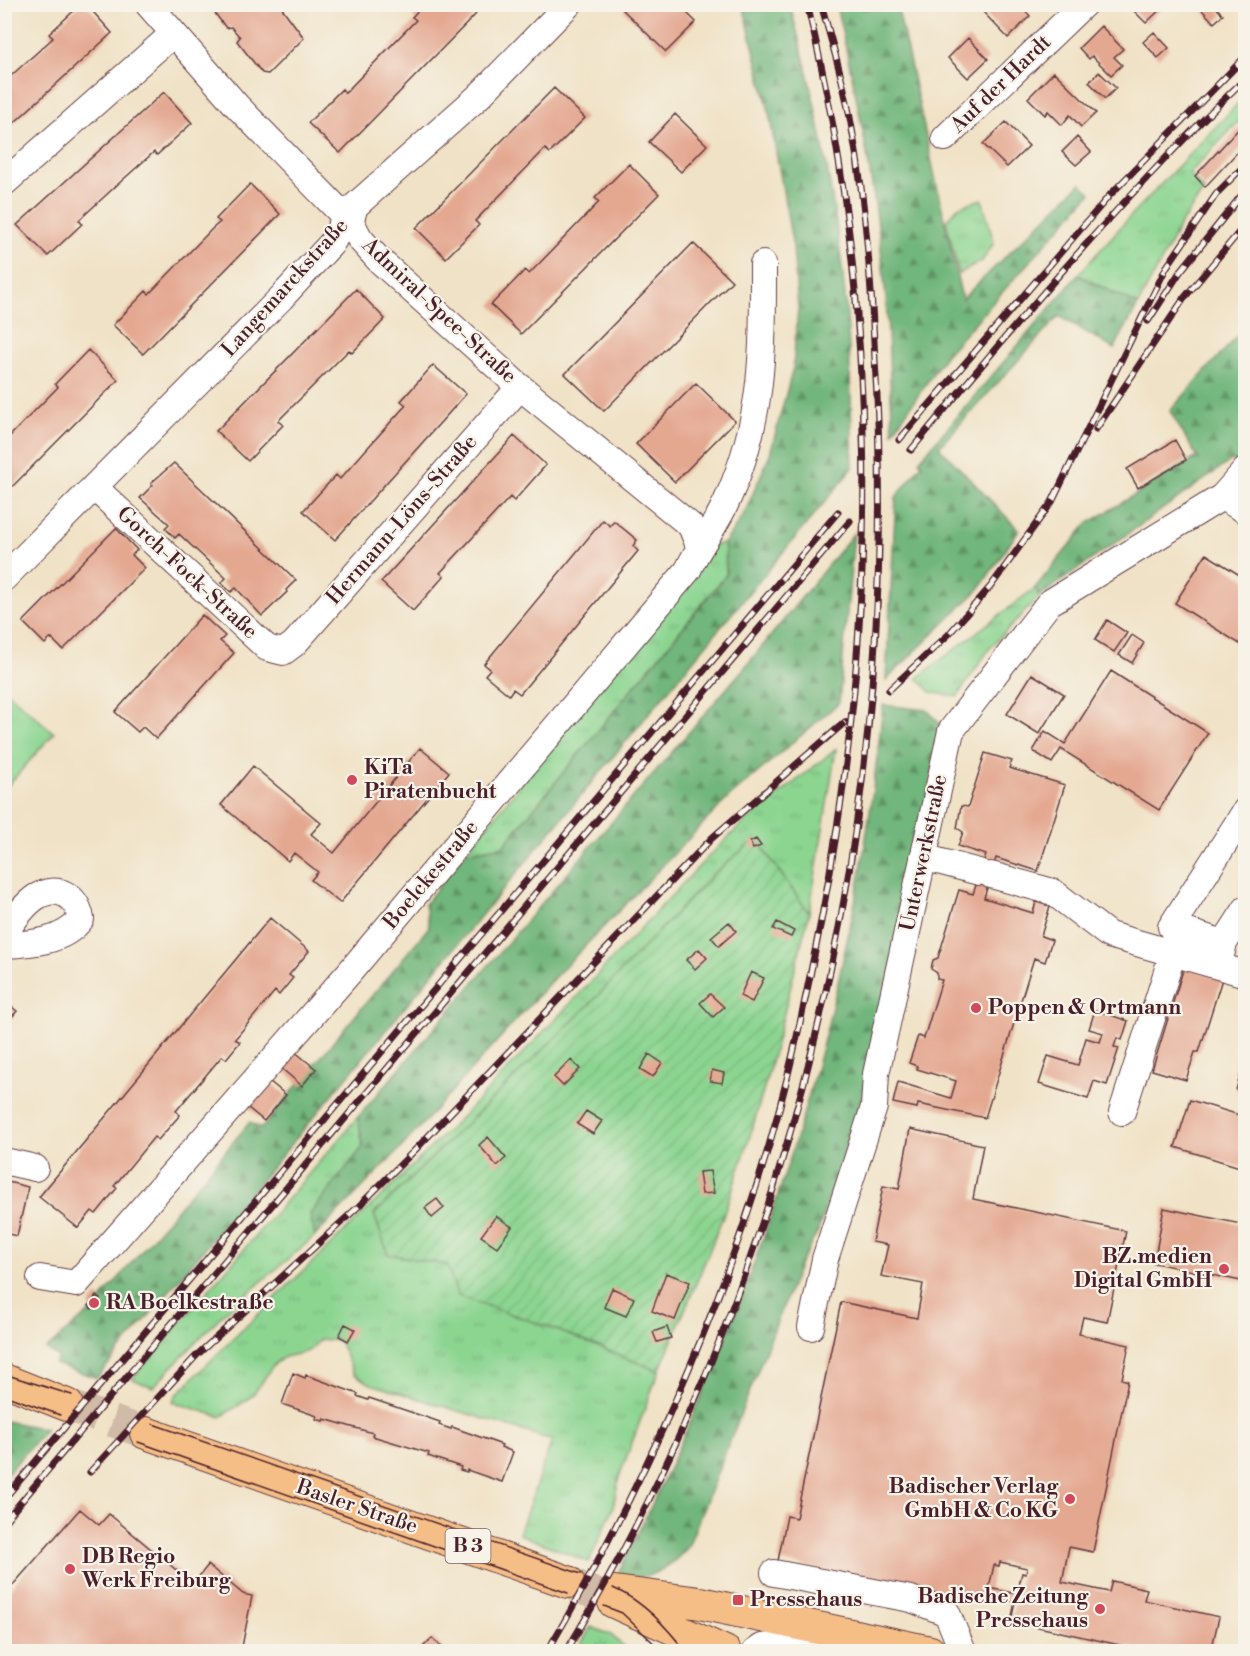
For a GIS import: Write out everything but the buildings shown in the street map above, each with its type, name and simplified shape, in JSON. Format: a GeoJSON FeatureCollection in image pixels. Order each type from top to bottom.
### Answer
{"type":"FeatureCollection","features":[{"type":"Feature","properties":{"kind":"main road"},"geometry":{"type":"LineString","coordinates":[[9,1384],[67,1405]]}},
{"type":"Feature","properties":{"kind":"main road","name":"Basler Straße"},"geometry":{"type":"LineString","coordinates":[[146,1433],[568,1582]]}},
{"type":"Feature","properties":{"kind":"main road"},"geometry":{"type":"LineString","coordinates":[[725,1652],[613,1596],[700,1603],[930,1652]]}},
{"type":"Feature","properties":{"kind":"street","name":"Admiral-Spee-Straße"},"geometry":{"type":"LineString","coordinates":[[148,4],[251,122],[348,219],[360,239],[379,260],[520,387],[691,526],[699,546]]}},
{"type":"Feature","properties":{"kind":"street","name":"Langemarckstraße"},"geometry":{"type":"LineString","coordinates":[[4,578],[332,243],[355,206],[478,97],[569,4]]}},
{"type":"Feature","properties":{"kind":"street","name":"Auf der Hardt"},"geometry":{"type":"LineString","coordinates":[[945,138],[1084,4]]}},
{"type":"Feature","properties":{"kind":"street"},"geometry":{"type":"LineString","coordinates":[[4,183],[173,34]]}},
{"type":"Feature","properties":{"kind":"street","name":"Boelckestraße"},"geometry":{"type":"LineString","coordinates":[[40,1278],[76,1284],[348,974],[688,570],[699,546],[728,500],[750,436],[760,393],[764,264]]}},
{"type":"Feature","properties":{"kind":"street","name":"Hermann-Löns-Straße"},"geometry":{"type":"LineString","coordinates":[[283,652],[294,644],[520,387]]}},
{"type":"Feature","properties":{"kind":"street","name":"Unterwerkstraße"},"geometry":{"type":"LineString","coordinates":[[811,1328],[825,1259],[874,1107],[876,1074],[951,731],[1049,603],[1222,497],[1245,470]]}},
{"type":"Feature","properties":{"kind":"street","name":"Gorch-Fock-Straße"},"geometry":{"type":"LineString","coordinates":[[94,487],[267,648],[283,652]]}},
{"type":"Feature","properties":{"kind":"street"},"geometry":{"type":"LineString","coordinates":[[1222,497],[1245,511]]}},
{"type":"Feature","properties":{"kind":"street"},"geometry":{"type":"LineString","coordinates":[[1245,810],[1171,927],[1221,954],[1245,974]]}},
{"type":"Feature","properties":{"kind":"street"},"geometry":{"type":"LineString","coordinates":[[924,857],[1053,892],[1109,935],[1173,953],[1221,954]]}},
{"type":"Feature","properties":{"kind":"street"},"geometry":{"type":"LineString","coordinates":[[4,934],[34,898],[46,892],[63,892],[74,899],[79,909],[81,919],[74,928],[60,937],[4,945]]}},
{"type":"Feature","properties":{"kind":"street"},"geometry":{"type":"LineString","coordinates":[[1221,954],[1245,909]]}},
{"type":"Feature","properties":{"kind":"street"},"geometry":{"type":"LineString","coordinates":[[1122,1112],[1173,953]]}},
{"type":"Feature","properties":{"kind":"street"},"geometry":{"type":"LineString","coordinates":[[4,1161],[34,1168]]}},
{"type":"Feature","properties":{"kind":"street"},"geometry":{"type":"LineString","coordinates":[[774,1573],[911,1599],[947,1613],[963,1652]]}},
{"type":"Feature","properties":{"kind":"street"},"geometry":{"type":"LineString","coordinates":[[755,1652],[762,1647],[848,1634]]}},
{"type":"Feature","properties":{"kind":"green space"},"geometry":{"type":"Polygon","coordinates":[[[743,5],[790,5],[809,79],[831,191],[842,266],[849,345],[853,468],[97,1378],[55,1364],[58,1357],[46,1349],[92,1310],[250,1122],[261,1129],[429,927],[425,904],[465,853],[503,846],[726,575],[725,543],[745,512],[770,454],[793,368],[798,308],[793,247],[768,107],[743,5]]]}},
{"type":"Feature","properties":{"kind":"green space"},"geometry":{"type":"Polygon","coordinates":[[[836,5],[897,5],[962,299],[1081,183],[1091,193],[945,356],[893,432],[886,299],[878,225],[860,114],[836,5]]]}},
{"type":"Feature","properties":{"kind":"green space"},"geometry":{"type":"Polygon","coordinates":[[[1245,96],[1245,115],[1189,174],[1204,190],[1180,225],[1138,305],[1078,275],[1127,220],[1245,96]]]}},
{"type":"Feature","properties":{"kind":"green space"},"geometry":{"type":"Polygon","coordinates":[[[982,199],[994,243],[982,261],[959,274],[946,221],[958,207],[982,199]]]}},
{"type":"Feature","properties":{"kind":"green space"},"geometry":{"type":"Polygon","coordinates":[[[1078,275],[1138,305],[1114,349],[1059,316],[939,447],[1019,530],[979,589],[886,680],[896,497],[922,464],[919,461],[1078,275]]]}},
{"type":"Feature","properties":{"kind":"green space"},"geometry":{"type":"Polygon","coordinates":[[[1245,327],[1245,468],[1232,460],[1040,596],[1035,588],[1087,524],[1197,457],[1170,411],[1245,327]]]}},
{"type":"Feature","properties":{"kind":"green space"},"geometry":{"type":"Polygon","coordinates":[[[854,533],[839,703],[728,798],[554,978],[400,1149],[315,1236],[310,1214],[363,1147],[358,1117],[752,659],[854,533]]]}},
{"type":"Feature","properties":{"kind":"green space"},"geometry":{"type":"Polygon","coordinates":[[[725,543],[726,575],[503,846],[465,853],[715,545],[725,543]]]}},
{"type":"Feature","properties":{"kind":"green space"},"geometry":{"type":"Polygon","coordinates":[[[1035,588],[1040,596],[989,649],[957,697],[931,692],[917,678],[1035,588]]]}},
{"type":"Feature","properties":{"kind":"green space"},"geometry":{"type":"Polygon","coordinates":[[[5,690],[54,733],[5,789],[5,690]]]}},
{"type":"Feature","properties":{"kind":"green space"},"geometry":{"type":"Polygon","coordinates":[[[883,705],[927,710],[942,726],[869,1075],[818,1231],[800,1264],[688,1547],[673,1562],[656,1573],[638,1578],[617,1575],[691,1420],[755,1261],[783,1180],[830,1016],[855,904],[869,819],[883,705]]]}},
{"type":"Feature","properties":{"kind":"green space"},"geometry":{"type":"Polygon","coordinates":[[[836,749],[809,913],[756,839],[713,874],[591,1003],[374,1214],[388,1254],[447,1265],[458,1296],[549,1327],[659,1371],[619,1477],[613,1508],[589,1562],[519,1534],[552,1440],[371,1384],[354,1374],[339,1341],[320,1339],[306,1352],[281,1359],[273,1366],[252,1396],[221,1417],[173,1402],[176,1395],[485,1093],[707,858],[740,826],[836,749]]]}},
{"type":"Feature","properties":{"kind":"green space"},"geometry":{"type":"Polygon","coordinates":[[[756,839],[809,913],[748,1144],[710,1250],[659,1371],[549,1327],[458,1296],[447,1265],[388,1254],[374,1214],[591,1003],[713,874],[756,839]]]}},
{"type":"Feature","properties":{"kind":"green space"},"geometry":{"type":"Polygon","coordinates":[[[358,1117],[363,1147],[310,1214],[315,1236],[221,1316],[153,1387],[132,1379],[358,1117]]]}},
{"type":"Feature","properties":{"kind":"green space"},"geometry":{"type":"Polygon","coordinates":[[[4,1421],[46,1429],[5,1476],[4,1421]]]}},
{"type":"Feature","properties":{"kind":"green space"},"geometry":{"type":"Polygon","coordinates":[[[591,1627],[611,1635],[628,1651],[577,1651],[591,1627]]]}},
{"type":"Feature","properties":{"kind":"tunnel"},"geometry":{"type":"LineString","coordinates":[[67,1405],[146,1433]]}},
{"type":"Feature","properties":{"kind":"tunnel"},"geometry":{"type":"LineString","coordinates":[[568,1582],[611,1601]]}},
{"type":"Feature","properties":{"kind":"tram line"},"geometry":{"type":"LineString","coordinates":[[4,1374],[72,1395]]}},
{"type":"Feature","properties":{"kind":"tram line"},"geometry":{"type":"LineString","coordinates":[[4,1395],[60,1415]]}},
{"type":"Feature","properties":{"kind":"tram line"},"geometry":{"type":"LineString","coordinates":[[153,1424],[581,1574]]}},
{"type":"Feature","properties":{"kind":"tram line"},"geometry":{"type":"LineString","coordinates":[[138,1442],[568,1593]]}},
{"type":"Feature","properties":{"kind":"tram line"},"geometry":{"type":"LineString","coordinates":[[613,1588],[624,1593],[653,1615],[686,1652]]}},
{"type":"Feature","properties":{"kind":"tram line"},"geometry":{"type":"LineString","coordinates":[[604,1606],[622,1613],[663,1652]]}},
{"type":"Feature","properties":{"kind":"railway"},"geometry":{"type":"LineString","coordinates":[[547,1652],[610,1537],[667,1419],[740,1237],[770,1143],[795,1046],[822,916],[841,803],[854,689],[862,574],[864,459],[859,344],[849,230],[831,116],[807,4]]}},
{"type":"Feature","properties":{"kind":"railway"},"geometry":{"type":"LineString","coordinates":[[566,1652],[646,1504],[715,1351],[772,1192],[817,1029],[850,863],[871,696],[879,528],[875,360],[867,244],[857,158],[842,82],[821,4]]}},
{"type":"Feature","properties":{"kind":"railway"},"geometry":{"type":"LineString","coordinates":[[899,440],[1110,195],[1246,56]]}},
{"type":"Feature","properties":{"kind":"railway"},"geometry":{"type":"LineString","coordinates":[[911,450],[1032,306],[1115,212],[1246,78]]}},
{"type":"Feature","properties":{"kind":"railway"},"geometry":{"type":"LineString","coordinates":[[889,690],[948,635],[991,586],[1052,502],[1166,268],[1217,193],[1246,164]]}},
{"type":"Feature","properties":{"kind":"railway"},"geometry":{"type":"LineString","coordinates":[[1148,321],[1180,272],[1241,196]]}},
{"type":"Feature","properties":{"kind":"railway"},"geometry":{"type":"LineString","coordinates":[[1096,429],[1185,297],[1246,224]]}},
{"type":"Feature","properties":{"kind":"railway"},"geometry":{"type":"LineString","coordinates":[[4,1499],[838,512]]}},
{"type":"Feature","properties":{"kind":"railway"},"geometry":{"type":"LineString","coordinates":[[4,1522],[850,521]]}},
{"type":"Feature","properties":{"kind":"railway"},"geometry":{"type":"LineString","coordinates":[[90,1472],[197,1355],[359,1206],[416,1149],[712,838],[845,722]]}},
{"type":"Feature","properties":{"kind":"place","name":"KiTa Piratenbucht"},"geometry":{"type":"Point","coordinates":[352,780]}},
{"type":"Feature","properties":{"kind":"place","name":"Poppen & Ortmann"},"geometry":{"type":"Point","coordinates":[976,1008]}},
{"type":"Feature","properties":{"kind":"place","name":"BZ.medien Digital GmbH"},"geometry":{"type":"Point","coordinates":[1224,1269]}},
{"type":"Feature","properties":{"kind":"place","name":"RA Boelkestraße"},"geometry":{"type":"Point","coordinates":[94,1303]}},
{"type":"Feature","properties":{"kind":"place","name":"Badischer Verlag GmbH & Co KG"},"geometry":{"type":"Point","coordinates":[1070,1499]}},
{"type":"Feature","properties":{"kind":"place","name":"DB Regio Werk Freiburg"},"geometry":{"type":"Point","coordinates":[70,1569]}},
{"type":"Feature","properties":{"kind":"place","name":"Pressehaus"},"geometry":{"type":"Point","coordinates":[738,1600]}},
{"type":"Feature","properties":{"kind":"place","name":"Badische Zeitung Pressehaus"},"geometry":{"type":"Point","coordinates":[1100,1609]}}]}
